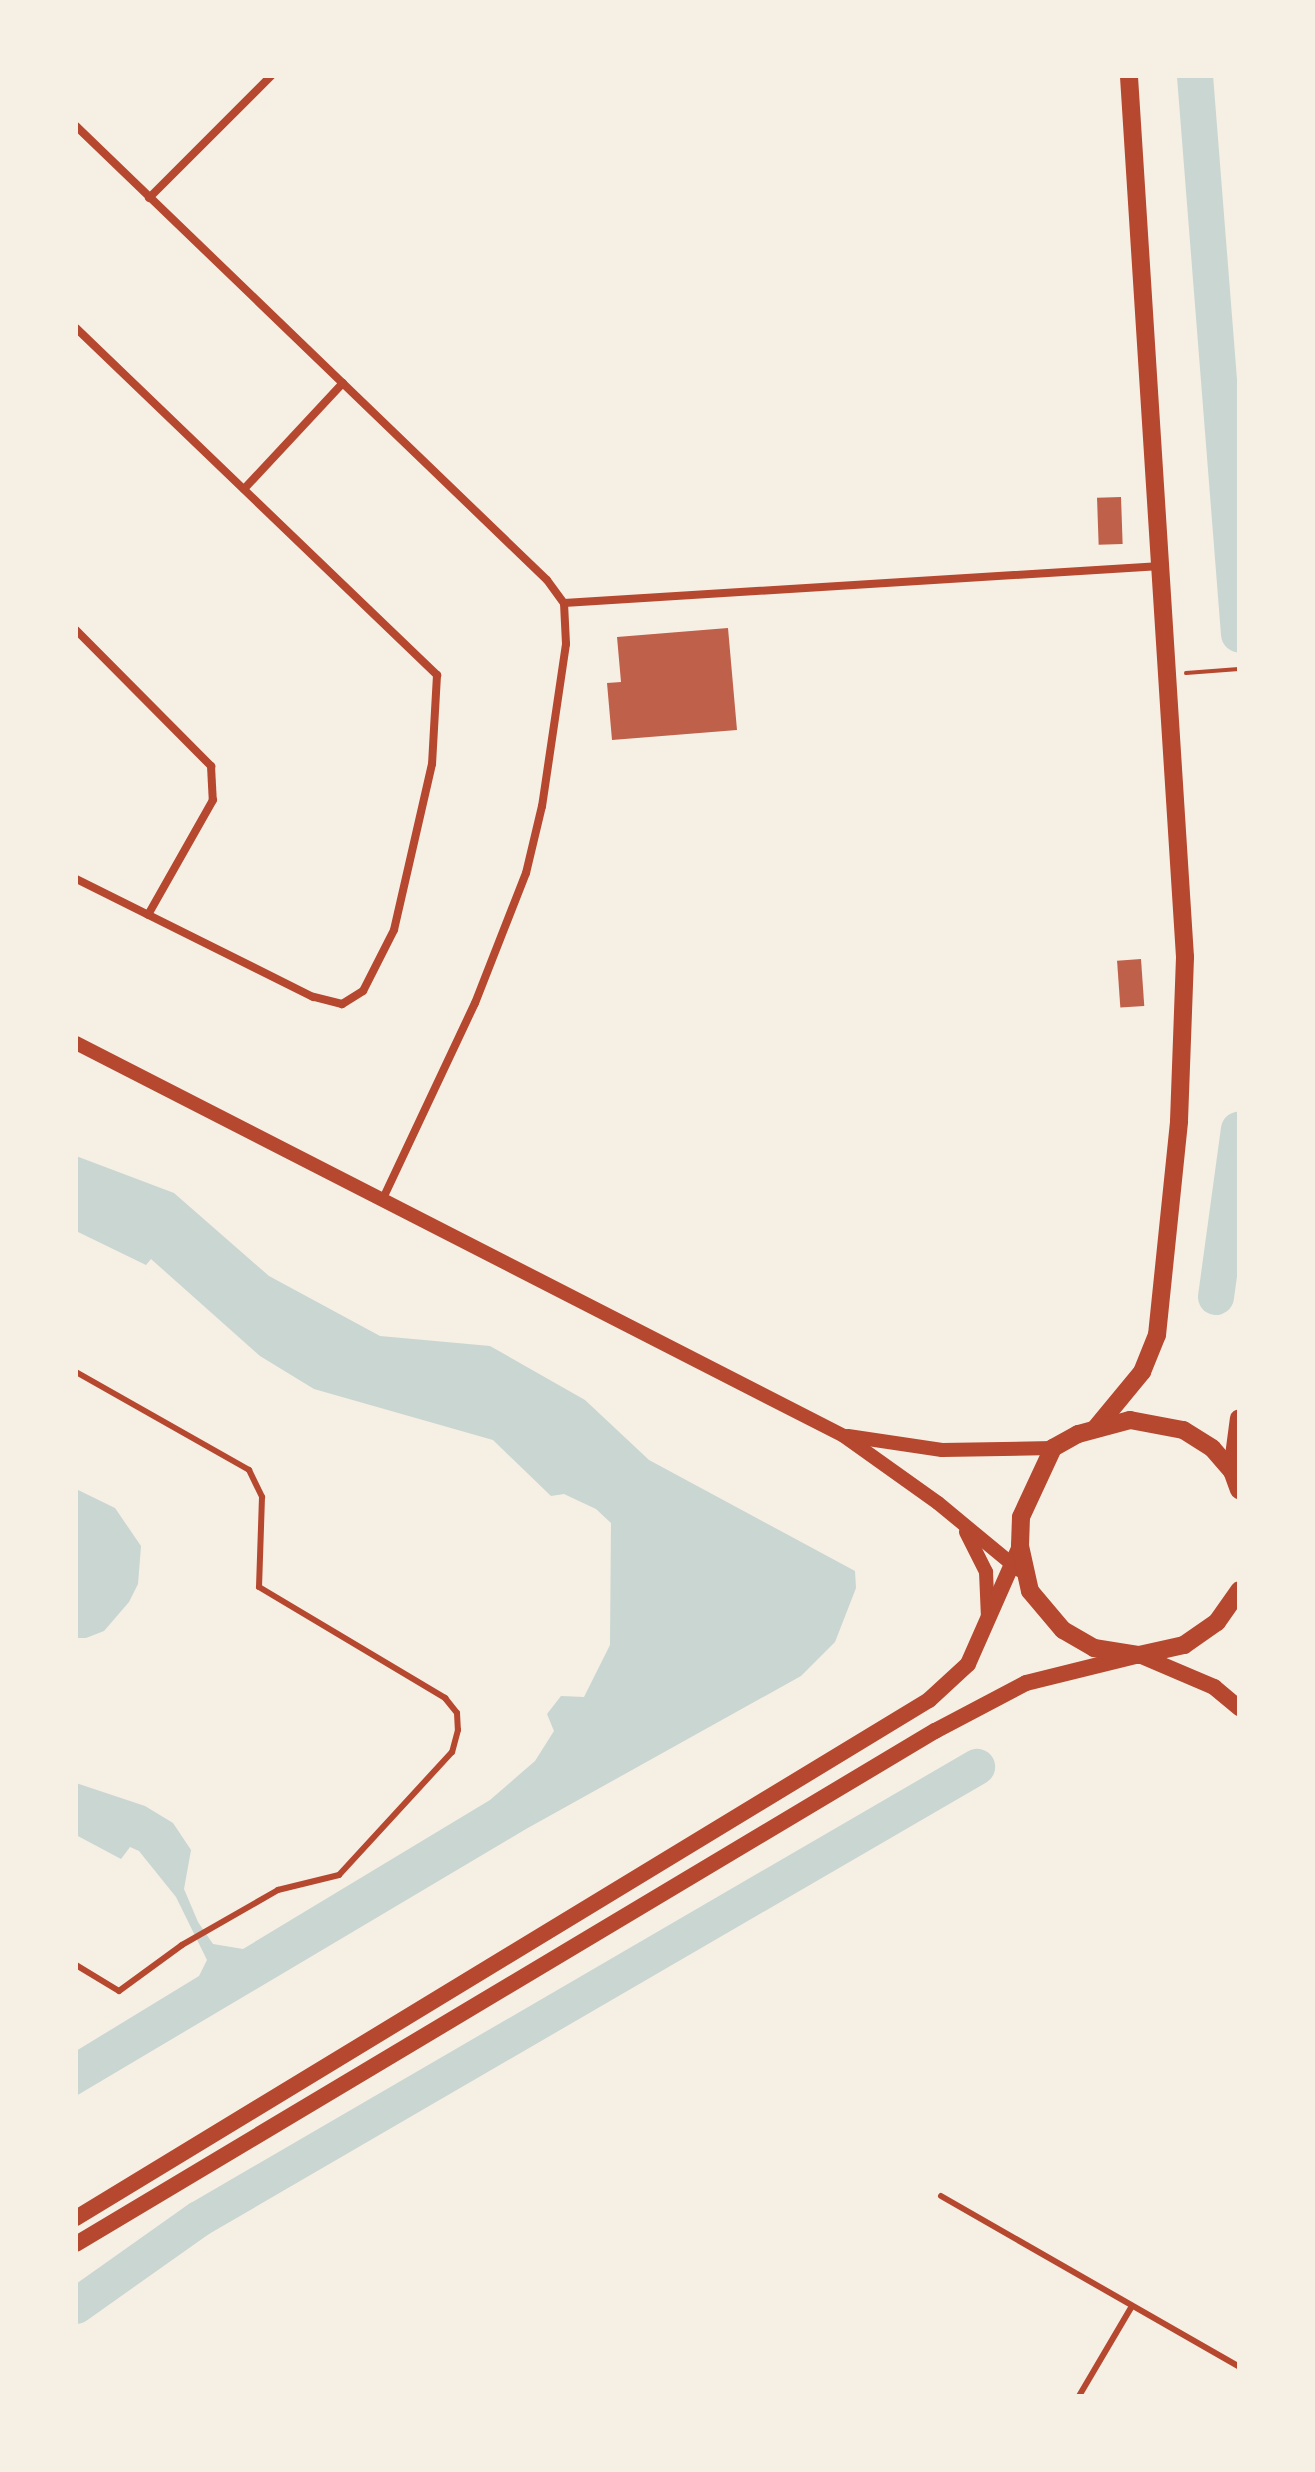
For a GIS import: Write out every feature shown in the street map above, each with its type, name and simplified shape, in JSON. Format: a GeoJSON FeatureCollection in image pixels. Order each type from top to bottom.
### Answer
{"type":"FeatureCollection","features":[{"type":"Feature","properties":{"kind":"main road"},"geometry":{"type":"LineString","coordinates":[[1095,1429],[1142,1372],[1157,1335],[1179,1121],[1185,957],[1129,76]]}},
{"type":"Feature","properties":{"kind":"main road"},"geometry":{"type":"LineString","coordinates":[[1239,1418],[1236,1470],[1239,1490]]}},
{"type":"Feature","properties":{"kind":"main road"},"geometry":{"type":"LineString","coordinates":[[76,2218],[929,1700],[968,1664],[988,1619],[1019,1570],[1025,1505],[1053,1448],[1095,1429],[1130,1420],[1183,1430],[1212,1448],[1236,1470]]}},
{"type":"Feature","properties":{"kind":"main road"},"geometry":{"type":"LineString","coordinates":[[1019,1570],[1030,1591],[1063,1630],[1094,1648],[1139,1655],[1193,1676],[1239,1708]]}},
{"type":"Feature","properties":{"kind":"main road"},"geometry":{"type":"LineString","coordinates":[[76,2244],[935,1731],[1026,1683],[1184,1645],[1217,1622],[1239,1590]]}},
{"type":"Feature","properties":{"kind":"street"},"geometry":{"type":"LineString","coordinates":[[149,198],[271,76]]}},
{"type":"Feature","properties":{"kind":"street"},"geometry":{"type":"LineString","coordinates":[[76,126],[547,580],[564,603],[566,644],[542,806],[526,873],[475,1003],[382,1201]]}},
{"type":"Feature","properties":{"kind":"street"},"geometry":{"type":"LineString","coordinates":[[76,328],[437,675],[432,764],[394,930],[363,991],[342,1004],[313,997],[76,879]]}},
{"type":"Feature","properties":{"kind":"street"},"geometry":{"type":"LineString","coordinates":[[244,489],[343,383]]}},
{"type":"Feature","properties":{"kind":"street"},"geometry":{"type":"LineString","coordinates":[[564,603],[1161,566]]}},
{"type":"Feature","properties":{"kind":"street"},"geometry":{"type":"LineString","coordinates":[[76,630],[211,766],[213,800],[148,915]]}},
{"type":"Feature","properties":{"kind":"street"},"geometry":{"type":"LineString","coordinates":[[76,1043],[844,1436],[938,1503],[964,1528],[1019,1570]]}},
{"type":"Feature","properties":{"kind":"street"},"geometry":{"type":"LineString","coordinates":[[844,1436],[942,1450],[1053,1448]]}},
{"type":"Feature","properties":{"kind":"street"},"geometry":{"type":"LineString","coordinates":[[964,1528],[986,1572],[988,1619]]}},
{"type":"Feature","properties":{"kind":"lane"},"geometry":{"type":"LineString","coordinates":[[76,1372],[249,1470],[262,1497],[259,1587],[445,1698],[457,1713],[452,1752],[339,1875],[278,1890],[190,1941],[119,1991],[76,1965]]}},
{"type":"Feature","properties":{"kind":"lane"},"geometry":{"type":"LineString","coordinates":[[941,2196],[1239,2366]]}},
{"type":"Feature","properties":{"kind":"lane"},"geometry":{"type":"LineString","coordinates":[[1079,2396],[1132,2306]]}},
{"type":"Feature","properties":{"kind":"path"},"geometry":{"type":"LineString","coordinates":[[1198,672],[1239,669]]}},
{"type":"Feature","properties":{"kind":"shaded area"},"geometry":{"type":"Polygon","coordinates":[[[76,1156],[174,1193],[269,1276],[380,1336],[490,1346],[585,1400],[649,1460],[855,1571],[856,1588],[835,1642],[801,1676],[526,1829],[76,2096],[76,2051],[199,1976],[207,1960],[176,1897],[139,1851],[130,1847],[121,1859],[76,1835],[76,1783],[145,1806],[173,1823],[191,1850],[184,1889],[198,1922],[213,1944],[243,1949],[490,1800],[535,1761],[554,1731],[547,1714],[561,1696],[584,1697],[610,1645],[611,1523],[596,1509],[564,1494],[551,1496],[493,1440],[314,1389],[260,1356],[151,1259],[146,1265],[76,1231],[76,1156]]]}},
{"type":"Feature","properties":{"kind":"shaded area"},"geometry":{"type":"Polygon","coordinates":[[[76,1489],[115,1508],[141,1546],[138,1584],[129,1602],[104,1631],[86,1638],[76,1638],[76,1489]]]}},
{"type":"Feature","properties":{"kind":"building"},"geometry":{"type":"Polygon","coordinates":[[[1121,497],[1123,544],[1099,545],[1097,498],[1121,497]]]}},
{"type":"Feature","properties":{"kind":"building"},"geometry":{"type":"Polygon","coordinates":[[[728,628],[737,730],[612,740],[607,683],[621,682],[617,637],[728,628]]]}},
{"type":"Feature","properties":{"kind":"building"},"geometry":{"type":"Polygon","coordinates":[[[1141,959],[1144,1006],[1120,1008],[1117,961],[1141,959]]]}},
{"type":"Feature","properties":{"kind":"waterway"},"geometry":{"type":"LineString","coordinates":[[1195,76],[1239,634]]}},
{"type":"Feature","properties":{"kind":"waterway"},"geometry":{"type":"LineString","coordinates":[[1216,1297],[1239,1130]]}},
{"type":"Feature","properties":{"kind":"waterway"},"geometry":{"type":"LineString","coordinates":[[76,2306],[199,2219],[977,1767]]}}]}
